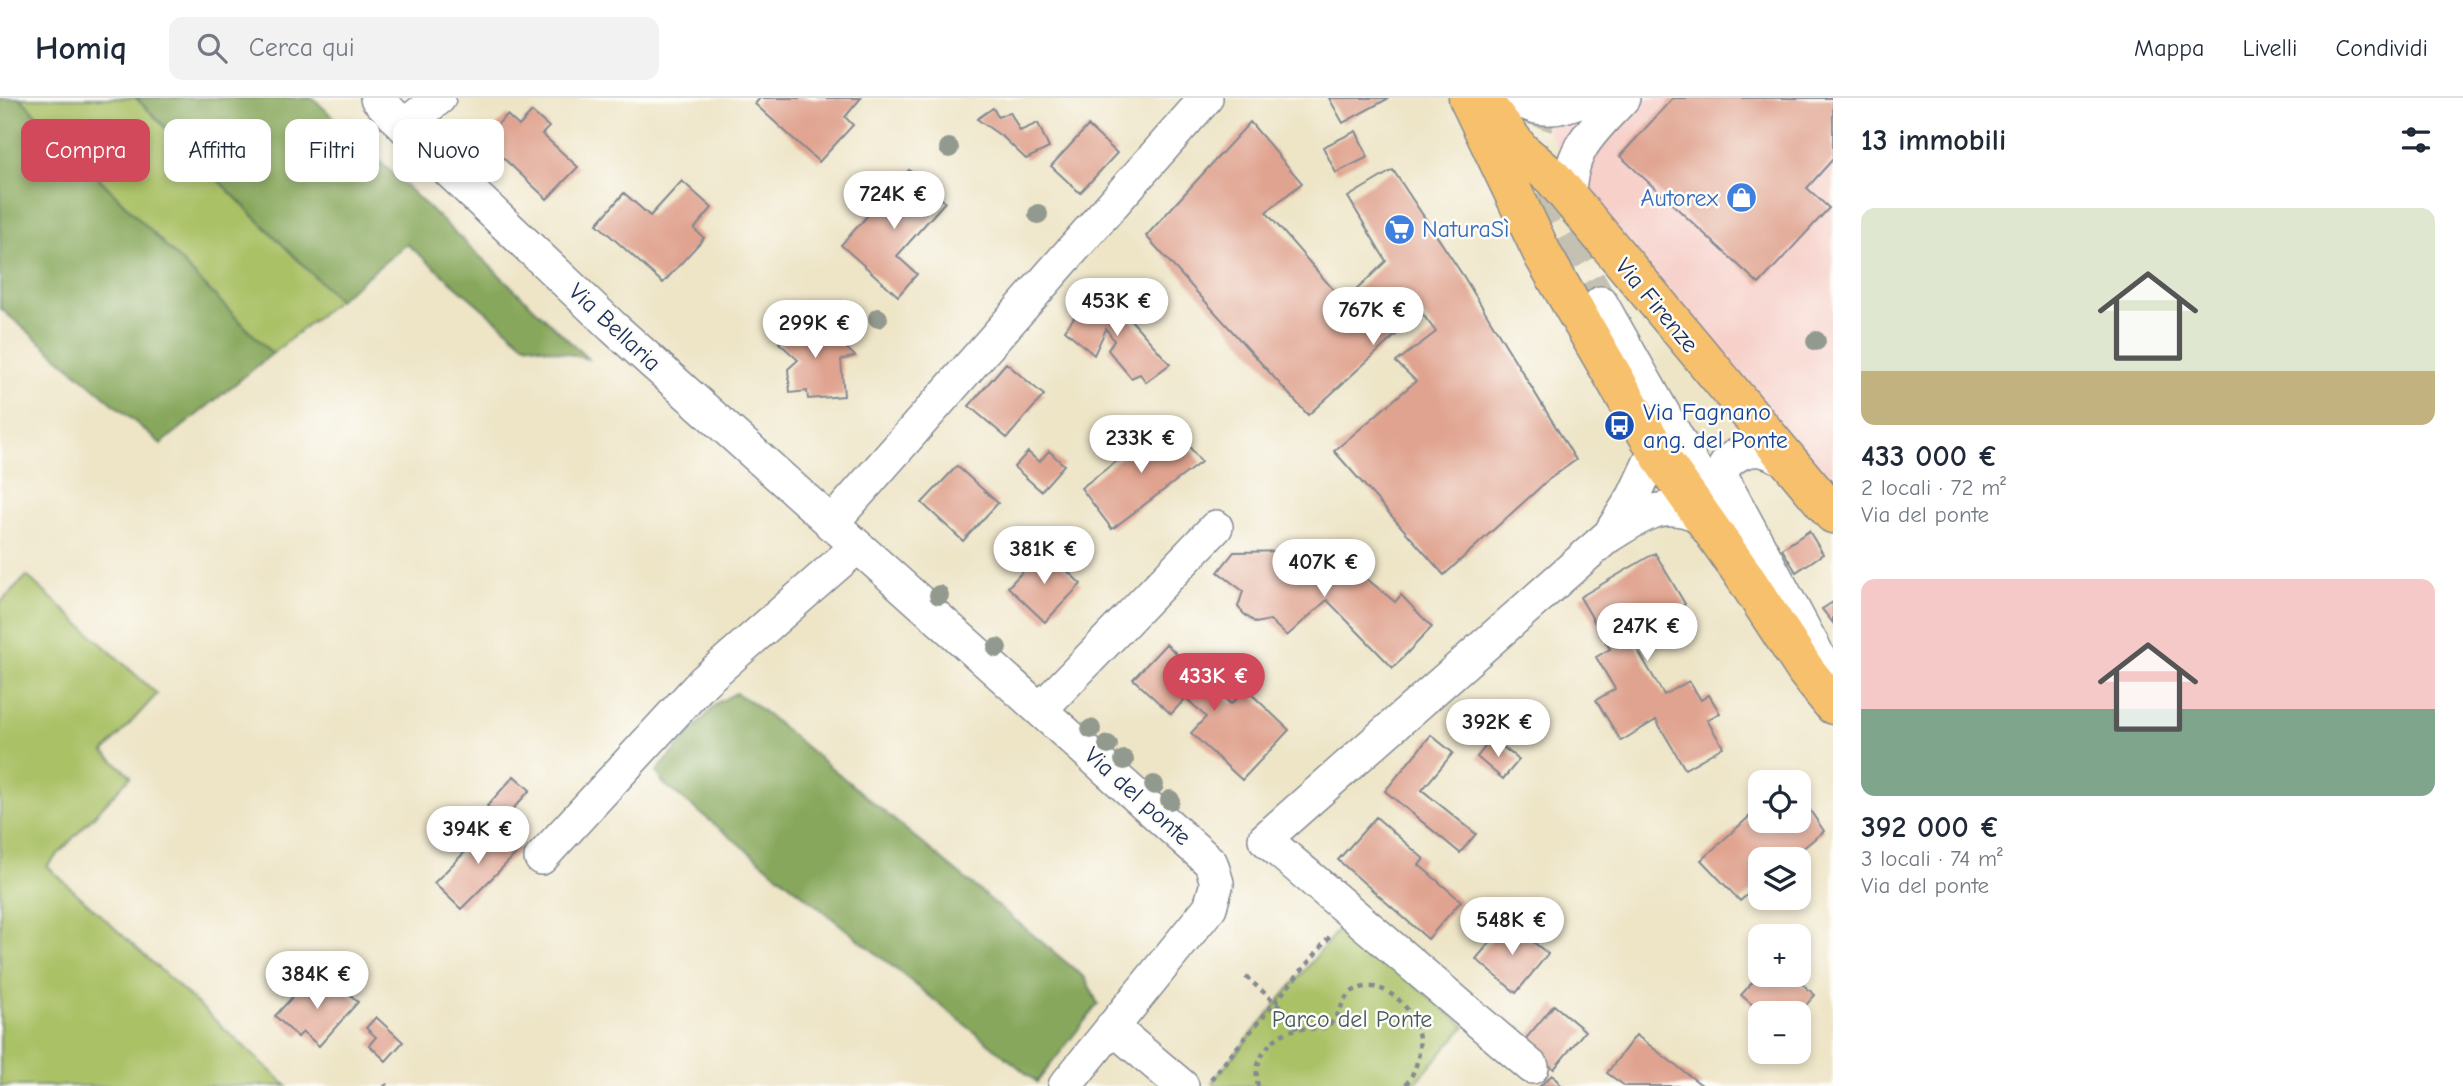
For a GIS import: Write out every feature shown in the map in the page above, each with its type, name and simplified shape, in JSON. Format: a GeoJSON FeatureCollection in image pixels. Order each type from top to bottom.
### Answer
{"type":"FeatureCollection","features":[{"type":"Feature","properties":{"kind":"main road"},"geometry":{"type":"LineString","coordinates":[[1468,98],[1544,257],[1656,449],[1806,671],[1833,705]]}},
{"type":"Feature","properties":{"kind":"main road","name":"Via Firenze"},"geometry":{"type":"LineString","coordinates":[[1482,98],[1520,150],[1561,188],[1833,514]]}},
{"type":"Feature","properties":{"kind":"main road"},"geometry":{"type":"LineString","coordinates":[[1516,98],[1561,188]]}},
{"type":"Feature","properties":{"kind":"street","name":"Via Bellaria"},"geometry":{"type":"LineString","coordinates":[[377,98],[399,119]]}},
{"type":"Feature","properties":{"kind":"street"},"geometry":{"type":"LineString","coordinates":[[413,119],[439,98]]}},
{"type":"Feature","properties":{"kind":"street"},"geometry":{"type":"LineString","coordinates":[[1516,98],[1534,108],[1542,109],[1562,107],[1585,98]]}},
{"type":"Feature","properties":{"kind":"street"},"geometry":{"type":"LineString","coordinates":[[1561,188],[1578,149],[1623,98]]}},
{"type":"Feature","properties":{"kind":"street"},"geometry":{"type":"LineString","coordinates":[[831,524],[1195,103]]}},
{"type":"Feature","properties":{"kind":"street","name":"Via Bellaria"},"geometry":{"type":"LineString","coordinates":[[461,182],[613,327],[857,547]]}},
{"type":"Feature","properties":{"kind":"street"},"geometry":{"type":"LineString","coordinates":[[1601,303],[1730,532],[1742,573]]}},
{"type":"Feature","properties":{"kind":"street"},"geometry":{"type":"LineString","coordinates":[[1607,537],[1634,496],[1656,449]]}},
{"type":"Feature","properties":{"kind":"street"},"geometry":{"type":"LineString","coordinates":[[1788,461],[1766,451],[1748,451],[1727,462],[1722,478],[1833,683]]}},
{"type":"Feature","properties":{"kind":"street"},"geometry":{"type":"LineString","coordinates":[[1532,1067],[1265,839],[1607,537],[1656,509],[1684,509],[1701,517]]}},
{"type":"Feature","properties":{"kind":"street"},"geometry":{"type":"LineString","coordinates":[[1041,709],[1216,527]]}},
{"type":"Feature","properties":{"kind":"street"},"geometry":{"type":"LineString","coordinates":[[541,858],[704,681],[857,547]]}},
{"type":"Feature","properties":{"kind":"street","name":"Via del ponte"},"geometry":{"type":"LineString","coordinates":[[857,547],[1206,857],[1216,875],[1216,891],[1210,907],[1065,1086]]}},
{"type":"Feature","properties":{"kind":"street"},"geometry":{"type":"LineString","coordinates":[[1112,1027],[1195,1084]]}},
{"type":"Feature","properties":{"kind":"path"},"geometry":{"type":"LineString","coordinates":[[1195,1084],[1275,1002],[1332,934]]}},
{"type":"Feature","properties":{"kind":"path"},"geometry":{"type":"LineString","coordinates":[[1246,977],[1294,1020],[1298,1029]]}},
{"type":"Feature","properties":{"kind":"path"},"geometry":{"type":"LineString","coordinates":[[1258,1086],[1257,1072],[1261,1055],[1270,1044],[1298,1029],[1317,1030],[1331,1023],[1343,1000],[1356,990],[1373,987],[1389,992],[1413,1016],[1420,1040],[1417,1068],[1405,1086]]}},
{"type":"Feature","properties":{"kind":"shaded area"},"geometry":{"type":"Polygon","coordinates":[[[1529,98],[1833,98],[1833,488],[1585,195],[1529,98]]]}},
{"type":"Feature","properties":{"kind":"green space"},"geometry":{"type":"Polygon","coordinates":[[[0,98],[20,98],[41,119],[21,119],[21,182],[103,182],[272,354],[161,444],[0,308],[0,98]]]}},
{"type":"Feature","properties":{"kind":"green space"},"geometry":{"type":"Polygon","coordinates":[[[20,98],[136,98],[164,126],[164,182],[220,182],[338,300],[272,354],[103,182],[150,182],[150,119],[41,119],[20,98]]]}},
{"type":"Feature","properties":{"kind":"green space"},"geometry":{"type":"Polygon","coordinates":[[[136,98],[313,98],[335,119],[285,119],[285,182],[379,182],[379,161],[393,174],[393,182],[402,182],[588,359],[523,343],[407,244],[338,300],[220,182],[271,182],[271,119],[164,119],[164,126],[136,98]]]}},
{"type":"Feature","properties":{"kind":"green space"},"geometry":{"type":"Polygon","coordinates":[[[27,576],[157,694],[104,752],[131,776],[47,866],[287,1086],[0,1086],[0,603],[27,576]]]}},
{"type":"Feature","properties":{"kind":"green space"},"geometry":{"type":"Polygon","coordinates":[[[736,693],[753,703],[1085,978],[1098,1004],[1037,1082],[663,783],[657,771],[717,703],[736,693]]]}},
{"type":"Feature","properties":{"kind":"green space","name":"Parco del Ponte"},"geometry":{"type":"Polygon","coordinates":[[[1342,925],[1465,1026],[1413,1086],[1217,1086],[1212,1082],[1342,925]]]}},
{"type":"Feature","properties":{"kind":"building"},"geometry":{"type":"Polygon","coordinates":[[[760,98],[861,98],[845,117],[853,125],[819,162],[755,104],[760,98]]]}},
{"type":"Feature","properties":{"kind":"building"},"geometry":{"type":"Polygon","coordinates":[[[1329,98],[1389,98],[1343,123],[1329,98]]]}},
{"type":"Feature","properties":{"kind":"building","name":"Autorex"},"geometry":{"type":"Polygon","coordinates":[[[1673,98],[1833,98],[1833,159],[1807,188],[1829,208],[1759,284],[1620,156],[1673,98]]]}},
{"type":"Feature","properties":{"kind":"building"},"geometry":{"type":"Polygon","coordinates":[[[993,108],[998,117],[1010,112],[1020,131],[1038,123],[1049,148],[1026,159],[1004,138],[977,119],[993,108]]]}},
{"type":"Feature","properties":{"kind":"building"},"geometry":{"type":"Polygon","coordinates":[[[532,112],[549,127],[542,134],[578,167],[547,199],[504,159],[503,119],[507,115],[519,126],[532,112]]]}},
{"type":"Feature","properties":{"kind":"building"},"geometry":{"type":"Polygon","coordinates":[[[1250,122],[1302,183],[1266,212],[1344,302],[1386,261],[1348,197],[1393,170],[1464,277],[1576,460],[1548,480],[1444,575],[1334,451],[1416,381],[1396,362],[1436,332],[1421,312],[1308,415],[1146,236],[1250,122]]]}},
{"type":"Feature","properties":{"kind":"building"},"geometry":{"type":"Polygon","coordinates":[[[1088,126],[1117,153],[1080,193],[1051,166],[1088,126]]]}},
{"type":"Feature","properties":{"kind":"building"},"geometry":{"type":"Polygon","coordinates":[[[1356,131],[1368,157],[1336,173],[1323,147],[1356,131]]]}},
{"type":"Feature","properties":{"kind":"building"},"geometry":{"type":"Polygon","coordinates":[[[909,170],[945,202],[897,256],[917,274],[898,296],[841,245],[909,170]]]}},
{"type":"Feature","properties":{"kind":"building"},"geometry":{"type":"Polygon","coordinates":[[[682,181],[712,208],[694,229],[704,238],[663,283],[597,224],[624,193],[650,216],[682,181]]]}},
{"type":"Feature","properties":{"kind":"building"},"geometry":{"type":"Polygon","coordinates":[[[1092,293],[1131,320],[1170,364],[1146,382],[1140,374],[1131,378],[1108,350],[1114,340],[1106,329],[1094,355],[1065,330],[1092,293]]]}},
{"type":"Feature","properties":{"kind":"building"},"geometry":{"type":"Polygon","coordinates":[[[807,312],[855,356],[841,360],[844,396],[808,399],[807,391],[790,393],[788,369],[798,360],[779,343],[807,312]]]}},
{"type":"Feature","properties":{"kind":"building"},"geometry":{"type":"Polygon","coordinates":[[[1006,363],[1044,395],[1007,438],[969,406],[1006,363]]]}},
{"type":"Feature","properties":{"kind":"building"},"geometry":{"type":"Polygon","coordinates":[[[1170,421],[1201,462],[1112,529],[1081,488],[1170,421]]]}},
{"type":"Feature","properties":{"kind":"building"},"geometry":{"type":"Polygon","coordinates":[[[1049,451],[1064,465],[1041,491],[1014,467],[1028,452],[1039,462],[1049,451]]]}},
{"type":"Feature","properties":{"kind":"building"},"geometry":{"type":"Polygon","coordinates":[[[957,466],[998,503],[963,541],[922,503],[957,466]]]}},
{"type":"Feature","properties":{"kind":"building"},"geometry":{"type":"Polygon","coordinates":[[[1809,531],[1823,554],[1796,572],[1782,549],[1809,531]]]}},
{"type":"Feature","properties":{"kind":"building"},"geometry":{"type":"Polygon","coordinates":[[[1326,545],[1395,602],[1401,595],[1432,627],[1393,668],[1327,600],[1287,636],[1270,620],[1256,623],[1244,614],[1238,607],[1243,591],[1218,572],[1234,552],[1289,551],[1285,570],[1293,577],[1326,545]]]}},
{"type":"Feature","properties":{"kind":"building"},"geometry":{"type":"Polygon","coordinates":[[[1044,549],[1081,584],[1045,622],[1008,587],[1044,549]]]}},
{"type":"Feature","properties":{"kind":"building"},"geometry":{"type":"Polygon","coordinates":[[[1655,553],[1685,604],[1630,637],[1664,695],[1689,681],[1701,700],[1709,695],[1720,713],[1707,720],[1723,747],[1685,769],[1656,720],[1621,741],[1596,700],[1615,689],[1596,657],[1610,649],[1580,597],[1655,553]]]}},
{"type":"Feature","properties":{"kind":"building"},"geometry":{"type":"Polygon","coordinates":[[[1833,602],[1833,623],[1822,609],[1833,602]]]}},
{"type":"Feature","properties":{"kind":"building"},"geometry":{"type":"Polygon","coordinates":[[[1166,644],[1231,704],[1246,689],[1289,730],[1242,780],[1191,733],[1206,717],[1186,698],[1171,714],[1133,679],[1166,644]]]}},
{"type":"Feature","properties":{"kind":"building"},"geometry":{"type":"Polygon","coordinates":[[[1431,735],[1453,753],[1422,790],[1476,834],[1460,853],[1385,791],[1431,735]]]}},
{"type":"Feature","properties":{"kind":"building"},"geometry":{"type":"Polygon","coordinates":[[[1492,738],[1519,760],[1503,779],[1477,757],[1492,738]]]}},
{"type":"Feature","properties":{"kind":"building"},"geometry":{"type":"Polygon","coordinates":[[[514,776],[530,790],[503,820],[487,806],[514,776]]]}},
{"type":"Feature","properties":{"kind":"building"},"geometry":{"type":"Polygon","coordinates":[[[1811,812],[1824,831],[1805,847],[1748,847],[1748,894],[1740,901],[1701,860],[1748,818],[1748,833],[1811,833],[1811,812]]]}},
{"type":"Feature","properties":{"kind":"building"},"geometry":{"type":"Polygon","coordinates":[[[1376,817],[1424,859],[1419,865],[1461,901],[1428,939],[1338,860],[1376,817]]]}},
{"type":"Feature","properties":{"kind":"building"},"geometry":{"type":"Polygon","coordinates":[[[495,822],[521,849],[461,909],[434,883],[495,822]]]}},
{"type":"Feature","properties":{"kind":"building"},"geometry":{"type":"Polygon","coordinates":[[[1508,921],[1548,954],[1516,993],[1476,959],[1508,921]]]}},
{"type":"Feature","properties":{"kind":"building"},"geometry":{"type":"Polygon","coordinates":[[[308,980],[324,994],[336,981],[358,1002],[319,1046],[303,1032],[298,1037],[275,1016],[308,980]]]}},
{"type":"Feature","properties":{"kind":"building"},"geometry":{"type":"Polygon","coordinates":[[[1748,987],[1806,987],[1815,995],[1810,1001],[1748,1001],[1741,995],[1748,987]]]}},
{"type":"Feature","properties":{"kind":"building"},"geometry":{"type":"Polygon","coordinates":[[[1554,1005],[1585,1031],[1554,1069],[1522,1043],[1554,1005]]]}},
{"type":"Feature","properties":{"kind":"building"},"geometry":{"type":"Polygon","coordinates":[[[376,1017],[403,1042],[386,1061],[369,1045],[376,1037],[366,1028],[376,1017]]]}},
{"type":"Feature","properties":{"kind":"building"},"geometry":{"type":"Polygon","coordinates":[[[1636,1035],[1703,1086],[1625,1086],[1607,1073],[1636,1035]]]}},
{"type":"Feature","properties":{"kind":"building"},"geometry":{"type":"Polygon","coordinates":[[[1552,1075],[1562,1086],[1540,1086],[1552,1075]]]}},
{"type":"Feature","properties":{"kind":"tunnel"},"geometry":{"type":"LineString","coordinates":[[1552,98],[1535,128],[1532,141],[1534,165],[1549,205],[1601,303]]}},
{"type":"Feature","properties":{"kind":"place","name":"Autorex"},"geometry":{"type":"Point","coordinates":[1741,198]}},
{"type":"Feature","properties":{"kind":"place","name":"NaturaSì"},"geometry":{"type":"Point","coordinates":[1399,229]}},
{"type":"Feature","properties":{"kind":"place","name":"Via Fagnano ang. del Ponte"},"geometry":{"type":"Point","coordinates":[1620,426]}}]}
